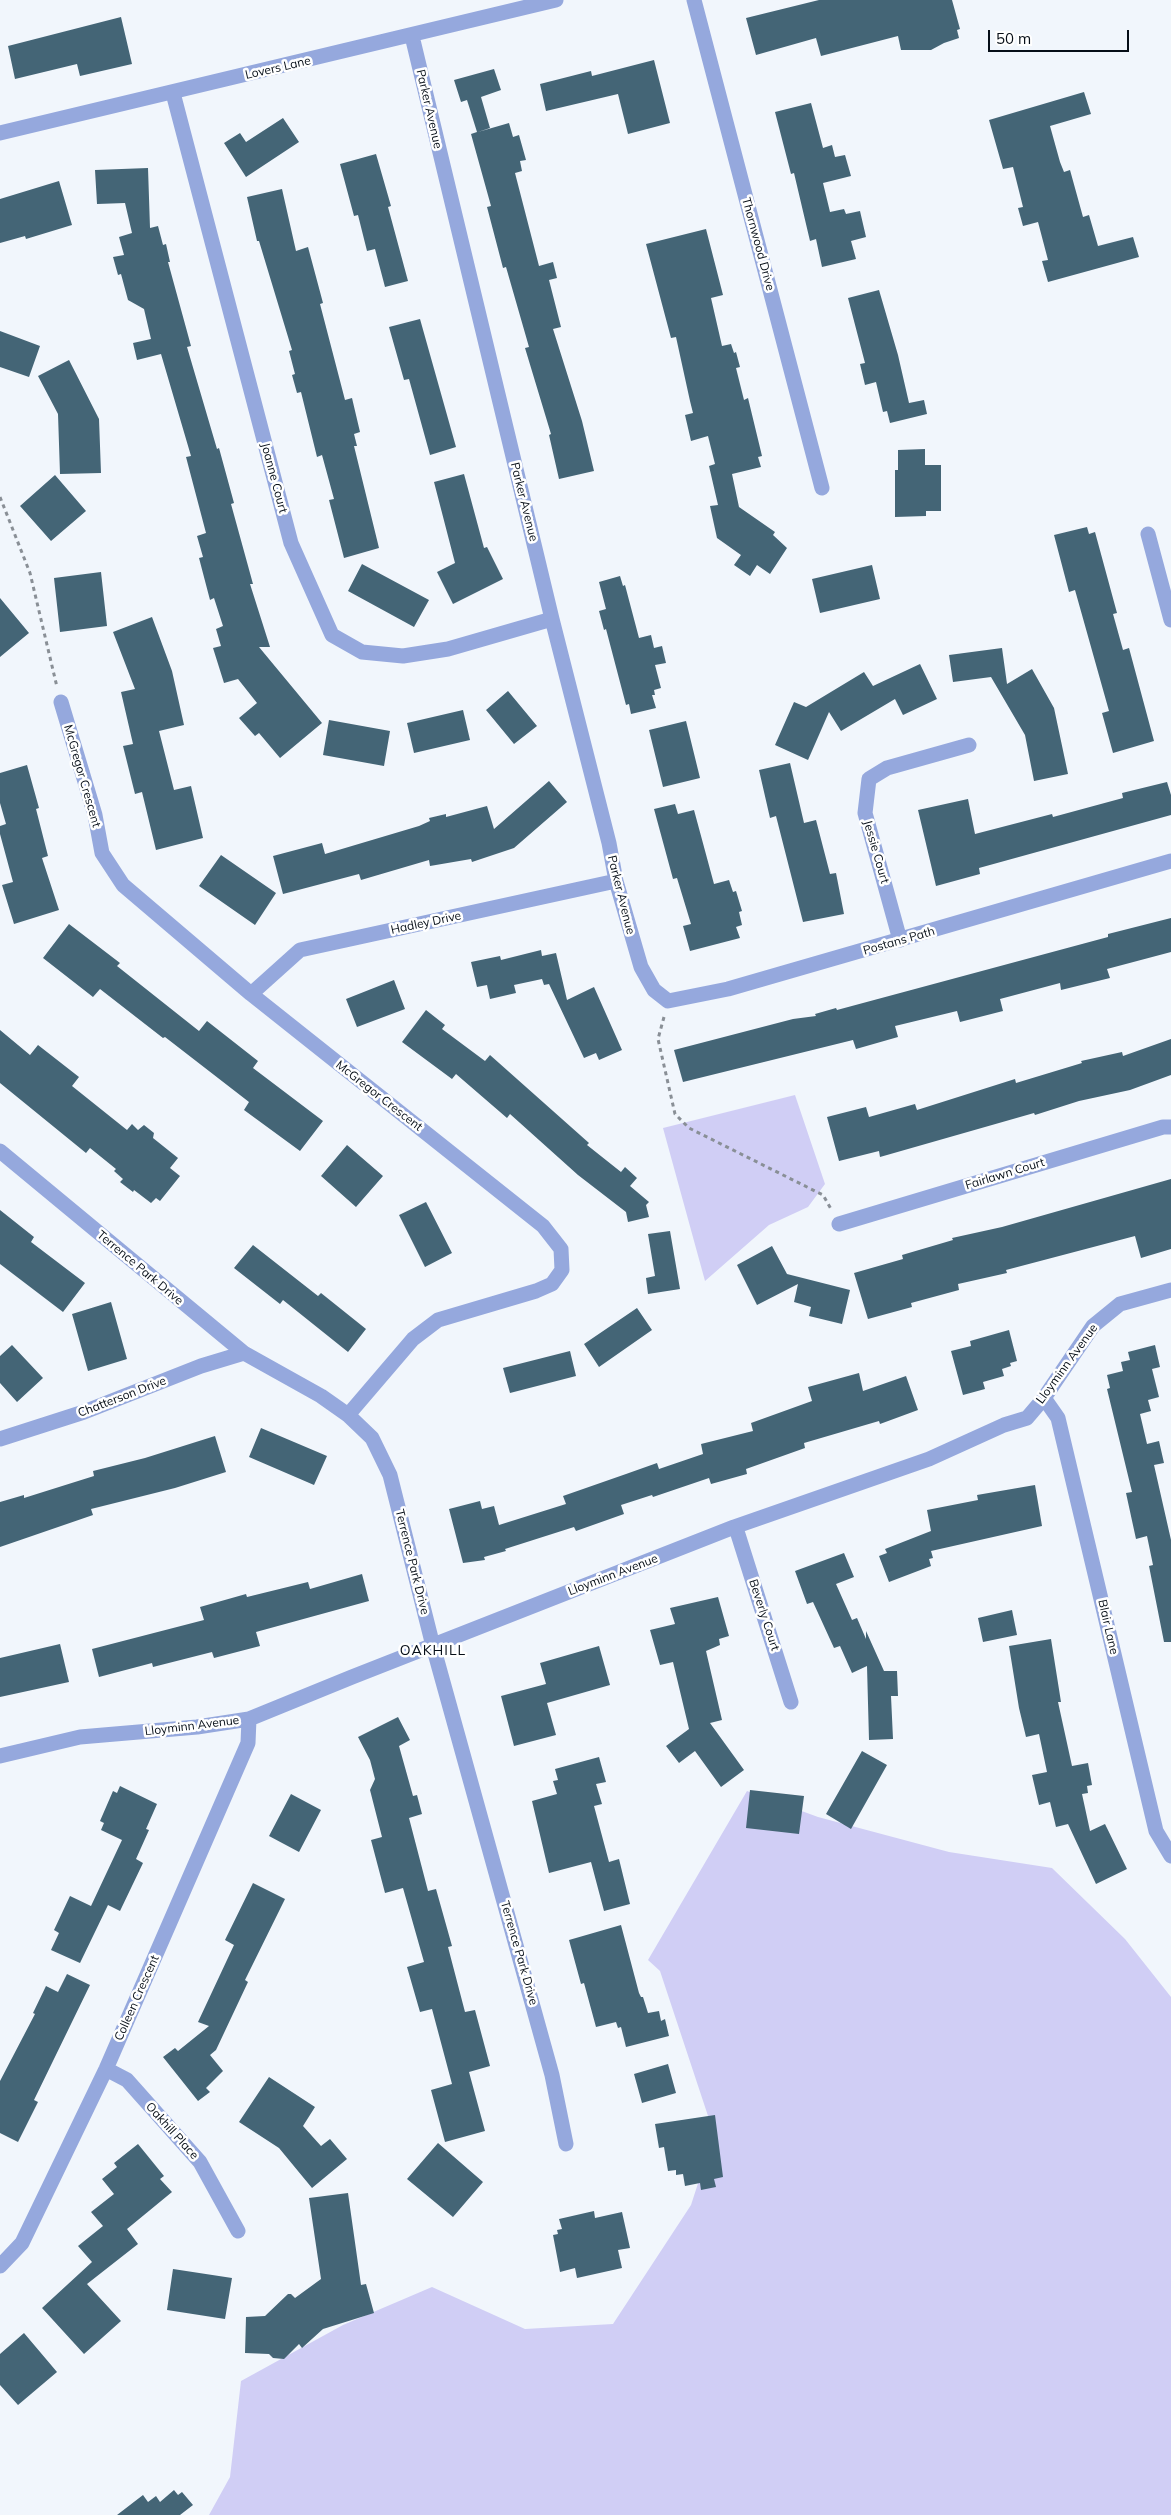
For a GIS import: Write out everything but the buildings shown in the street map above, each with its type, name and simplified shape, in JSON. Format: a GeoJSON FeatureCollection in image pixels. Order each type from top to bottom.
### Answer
{"type":"FeatureCollection","features":[{"type":"Feature","properties":{"kind":"street","name":"Lovers Lane"},"geometry":{"type":"LineString","coordinates":[[0,133],[412,36],[556,0]]}},
{"type":"Feature","properties":{"kind":"street","name":"Thornwood Drive"},"geometry":{"type":"LineString","coordinates":[[694,0],[822,488]]}},
{"type":"Feature","properties":{"kind":"street","name":"Parker Avenue"},"geometry":{"type":"LineString","coordinates":[[412,36],[616,881],[642,967],[654,990],[668,1002]]}},
{"type":"Feature","properties":{"kind":"street","name":"Joanne Court"},"geometry":{"type":"LineString","coordinates":[[173,93],[291,543],[332,635],[362,652],[403,656],[448,648],[552,619]]}},
{"type":"Feature","properties":{"kind":"street"},"geometry":{"type":"LineString","coordinates":[[1148,534],[1171,620]]}},
{"type":"Feature","properties":{"kind":"street","name":"McGregor Crescent"},"geometry":{"type":"LineString","coordinates":[[61,702],[95,815],[102,853],[124,885],[251,994],[543,1226],[561,1249],[562,1270],[552,1284],[536,1291],[438,1320],[412,1340],[348,1415]]}},
{"type":"Feature","properties":{"kind":"street","name":"Jessie Court"},"geometry":{"type":"LineString","coordinates":[[900,940],[865,813],[869,779],[887,768],[969,745]]}},
{"type":"Feature","properties":{"kind":"street","name":"Postans Path"},"geometry":{"type":"LineString","coordinates":[[668,1002],[728,989],[1171,861]]}},
{"type":"Feature","properties":{"kind":"street","name":"Hadley Drive"},"geometry":{"type":"LineString","coordinates":[[251,994],[300,950],[616,881]]}},
{"type":"Feature","properties":{"kind":"street","name":"Fairlawn Court"},"geometry":{"type":"LineString","coordinates":[[839,1224],[1153,1130],[1171,1127]]}},
{"type":"Feature","properties":{"kind":"street","name":"Terrence Park Drive"},"geometry":{"type":"LineString","coordinates":[[0,1151],[244,1353],[321,1396],[348,1415],[372,1438],[390,1475],[433,1646],[552,2075],[566,2144]]}},
{"type":"Feature","properties":{"kind":"street","name":"Lloyminn Avenue"},"geometry":{"type":"LineString","coordinates":[[0,1756],[80,1737],[197,1727],[249,1719],[736,1528],[929,1459],[1004,1425],[1027,1418],[1044,1398],[1093,1326],[1120,1304],[1171,1290]]}},
{"type":"Feature","properties":{"kind":"street","name":"Chatterson Drive"},"geometry":{"type":"LineString","coordinates":[[0,1439],[84,1412],[201,1366],[244,1353]]}},
{"type":"Feature","properties":{"kind":"street","name":"Blair Lane"},"geometry":{"type":"LineString","coordinates":[[1044,1398],[1058,1418],[1156,1831],[1171,1856]]}},
{"type":"Feature","properties":{"kind":"street","name":"Beverly Court"},"geometry":{"type":"LineString","coordinates":[[736,1528],[791,1702]]}},
{"type":"Feature","properties":{"kind":"street","name":"Colleen Crescent"},"geometry":{"type":"LineString","coordinates":[[0,2266],[22,2243],[106,2069],[248,1743],[249,1719]]}},
{"type":"Feature","properties":{"kind":"street","name":"Oakhill Place"},"geometry":{"type":"LineString","coordinates":[[106,2069],[126,2080],[200,2162],[238,2231]]}},
{"type":"Feature","properties":{"kind":"path"},"geometry":{"type":"LineString","coordinates":[[0,497],[30,573],[61,702]]}},
{"type":"Feature","properties":{"kind":"path"},"geometry":{"type":"LineString","coordinates":[[668,1002],[658,1039],[675,1114],[689,1128],[824,1195],[839,1224]]}},
{"type":"Feature","properties":{"kind":"shaded area"},"geometry":{"type":"Polygon","coordinates":[[[795,1095],[825,1184],[808,1207],[769,1225],[705,1281],[663,1128],[795,1095]]]}},
{"type":"Feature","properties":{"kind":"shaded area"},"geometry":{"type":"Polygon","coordinates":[[[747,1791],[818,1817],[949,1852],[1052,1868],[1125,1939],[1171,1997],[1171,2515],[209,2515],[230,2477],[241,2381],[343,2325],[432,2287],[525,2329],[613,2324],[691,2205],[714,2134],[660,1971],[648,1960],[747,1791]]]}},
{"type":"Feature","properties":{"kind":"district","name":"OAKHILL"},"geometry":{"type":"Point","coordinates":[433,1651]}}]}
